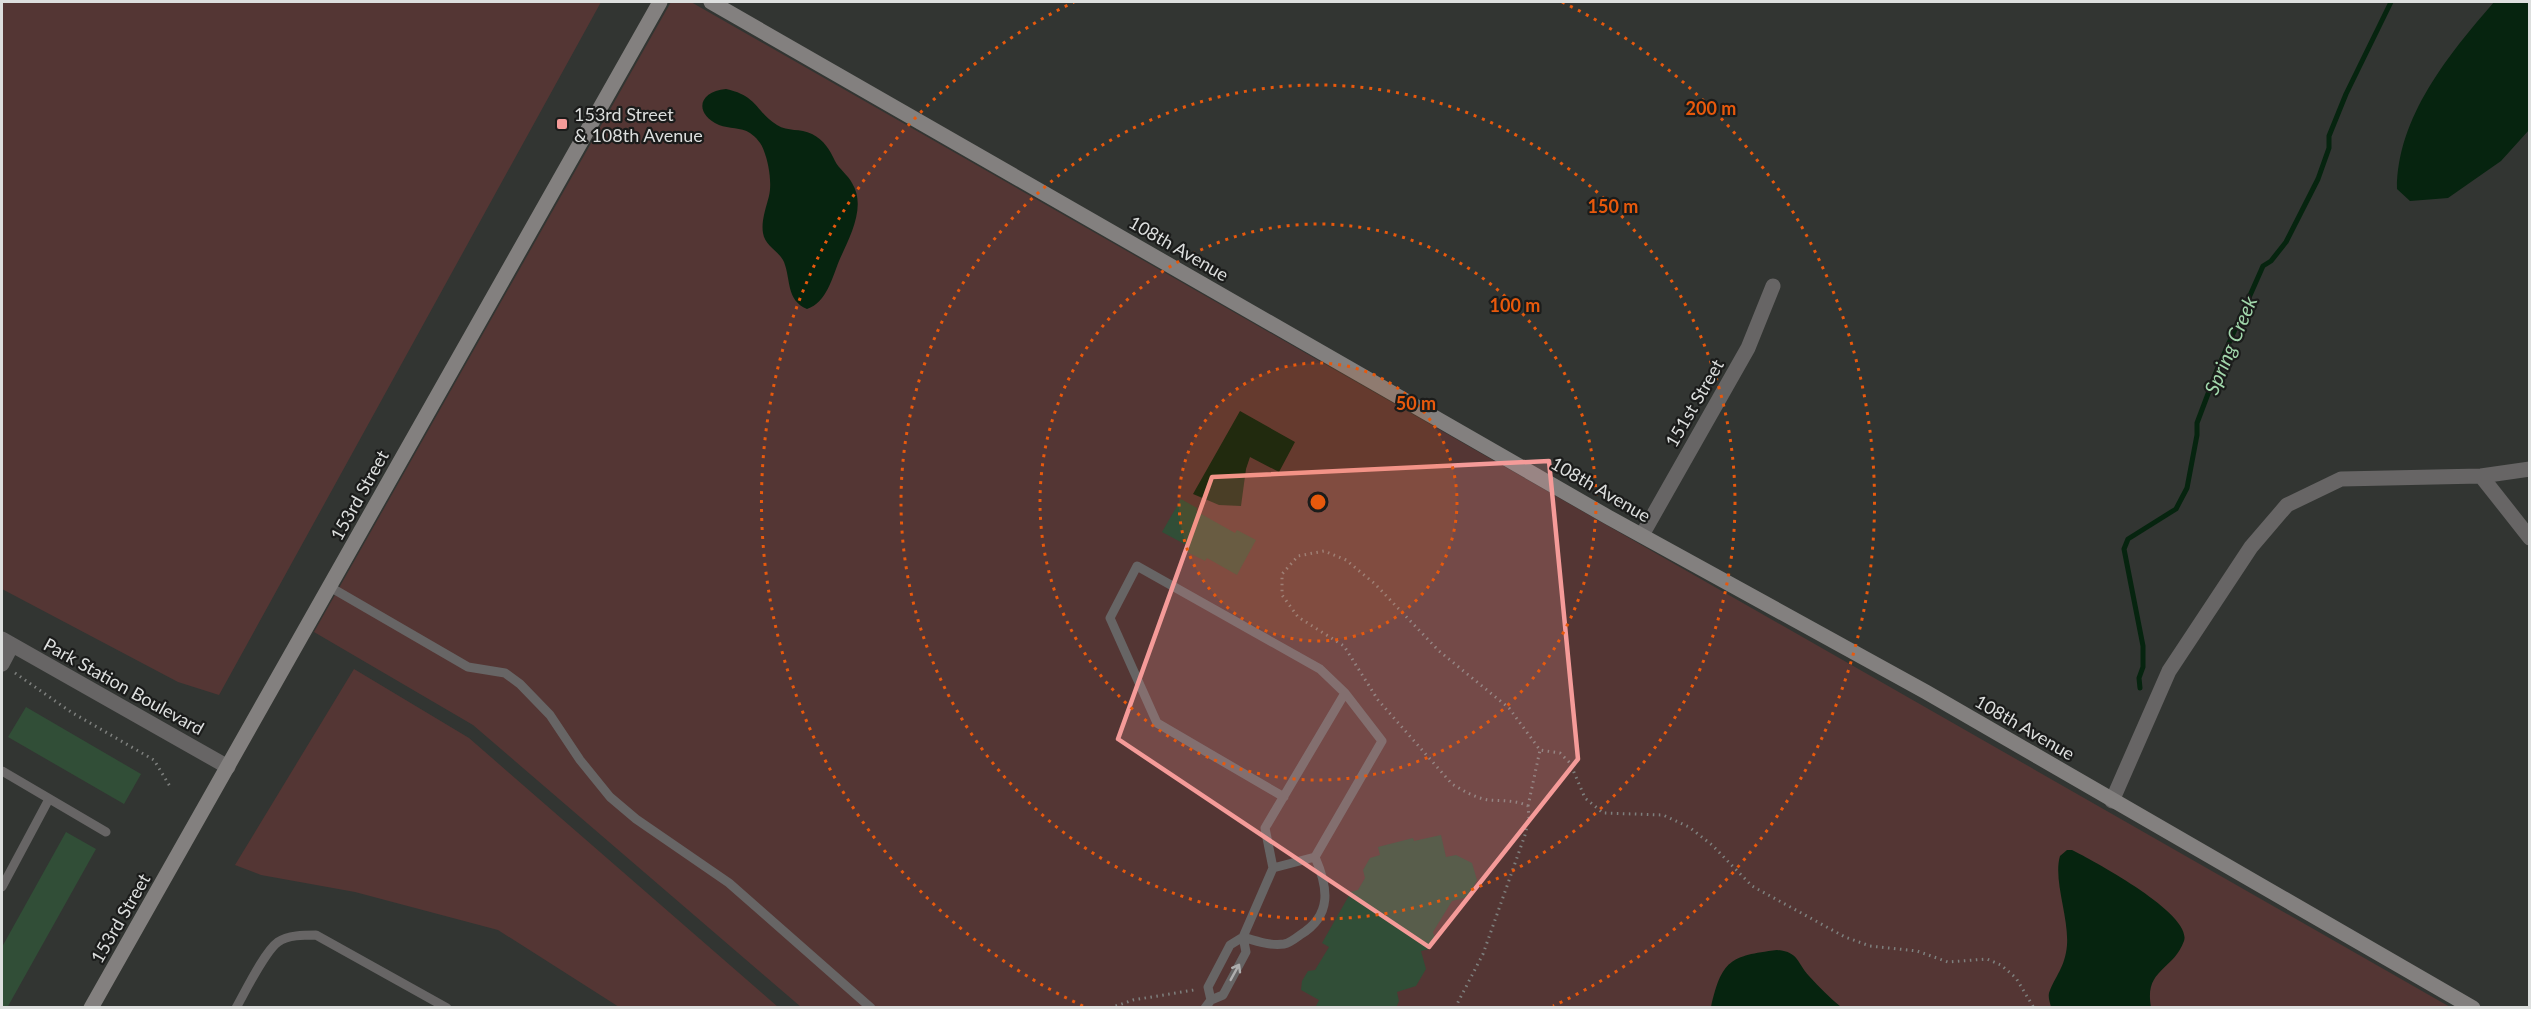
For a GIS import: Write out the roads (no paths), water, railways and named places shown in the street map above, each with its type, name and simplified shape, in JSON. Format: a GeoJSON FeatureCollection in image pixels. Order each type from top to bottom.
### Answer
{"type":"FeatureCollection","features":[{"type":"Feature","properties":{"kind":"street","name":"153rd Street"},"geometry":{"type":"LineString","coordinates":[[91,1008],[660,2]]}},
{"type":"Feature","properties":{"kind":"street","name":"108th Avenue"},"geometry":{"type":"LineString","coordinates":[[711,2],[1642,535],[1926,692],[2473,1008]]}},
{"type":"Feature","properties":{"kind":"street","name":"151st Street"},"geometry":{"type":"LineString","coordinates":[[1642,535],[1748,348],[1773,286]]}},
{"type":"Feature","properties":{"kind":"street"},"geometry":{"type":"LineString","coordinates":[[2112,801],[2169,671],[2251,547],[2287,505],[2341,479],[2481,476],[2529,468]]}},
{"type":"Feature","properties":{"kind":"street"},"geometry":{"type":"LineString","coordinates":[[2481,476],[2529,538]]}},
{"type":"Feature","properties":{"kind":"street"},"geometry":{"type":"LineString","coordinates":[[2,664],[7,642]]}},
{"type":"Feature","properties":{"kind":"street","name":"Park Station Boulevard"},"geometry":{"type":"LineString","coordinates":[[7,642],[228,767]]}},
{"type":"Feature","properties":{"kind":"lane"},"geometry":{"type":"LineString","coordinates":[[1273,868],[1315,857],[1382,741],[1345,693],[1320,669],[1137,566],[1110,618],[1157,723],[1284,797]]}},
{"type":"Feature","properties":{"kind":"lane"},"geometry":{"type":"LineString","coordinates":[[330,587],[468,667],[505,673],[520,684],[550,715],[580,760],[610,797],[636,819],[729,883],[871,1008]]}},
{"type":"Feature","properties":{"kind":"lane"},"geometry":{"type":"LineString","coordinates":[[1208,1004],[1223,995],[1246,952],[1243,938],[1273,868],[1265,828],[1345,693]]}},
{"type":"Feature","properties":{"kind":"lane"},"geometry":{"type":"LineString","coordinates":[[2,771],[106,832]]}},
{"type":"Feature","properties":{"kind":"lane"},"geometry":{"type":"LineString","coordinates":[[2,887],[49,799]]}},
{"type":"Feature","properties":{"kind":"lane"},"geometry":{"type":"LineString","coordinates":[[1208,1004],[1208,987],[1230,945],[1243,938],[1266,944],[1286,944],[1307,931],[1320,916],[1325,900],[1325,879],[1315,857]]}},
{"type":"Feature","properties":{"kind":"lane"},"geometry":{"type":"LineString","coordinates":[[236,1008],[265,959],[278,942],[296,936],[316,935],[447,1008]]}},
{"type":"Feature","properties":{"kind":"waterway","name":"Spring Creek"},"geometry":{"type":"LineString","coordinates":[[2140,688],[2143,646],[2124,549],[2128,539],[2176,509],[2187,488],[2197,435],[2197,423],[2217,370],[2263,266],[2271,261],[2286,242],[2318,179],[2329,148],[2329,136],[2346,94],[2391,2]]}},
{"type":"Feature","properties":{"kind":"place","name":"153rd Street & 108th Avenue"},"geometry":{"type":"Point","coordinates":[562,124]}}]}
